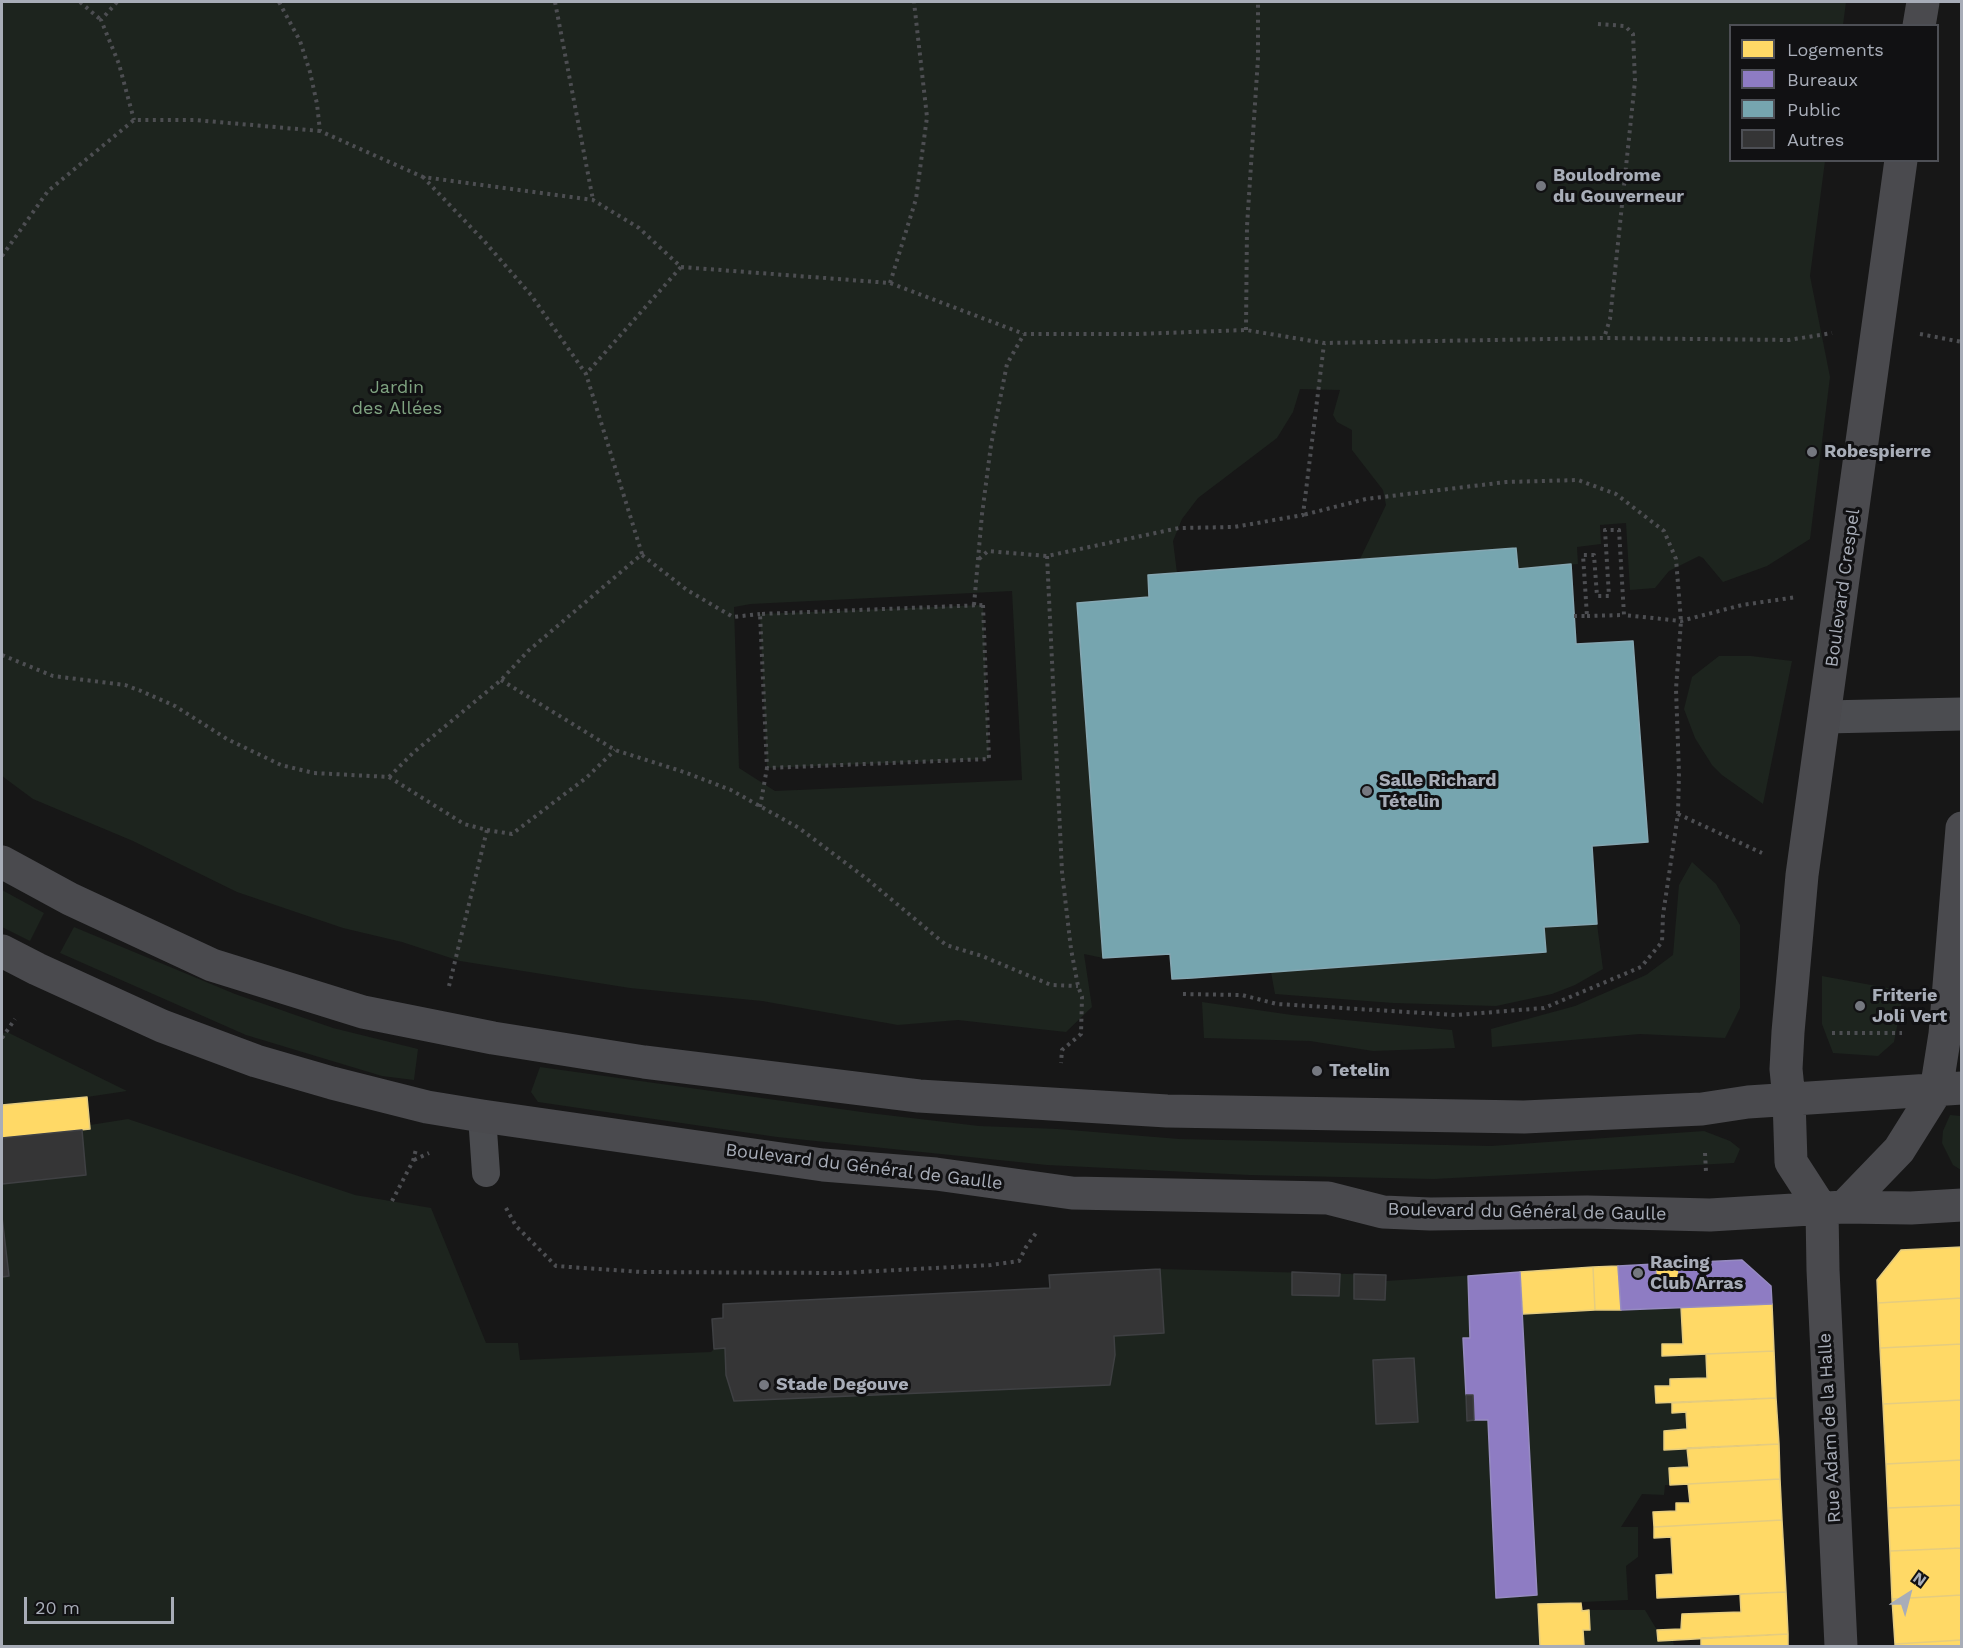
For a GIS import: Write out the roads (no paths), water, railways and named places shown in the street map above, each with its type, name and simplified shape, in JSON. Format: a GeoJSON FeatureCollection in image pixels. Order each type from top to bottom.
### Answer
{"type":"FeatureCollection","features":[{"type":"Feature","properties":{"kind":"main road"},"geometry":{"type":"LineString","coordinates":[[1919,24],[1923,2]]}},
{"type":"Feature","properties":{"kind":"main road","name":"Boulevard Crespel"},"geometry":{"type":"LineString","coordinates":[[1833,1209],[1791,1162],[1786,1069],[1802,875],[1901,162]]}},
{"type":"Feature","properties":{"kind":"main road"},"geometry":{"type":"LineString","coordinates":[[1833,1209],[1899,1150],[1949,1090],[1945,1034],[1962,828]]}},
{"type":"Feature","properties":{"kind":"main road"},"geometry":{"type":"LineString","coordinates":[[2,862],[70,899],[212,965],[363,1012],[493,1038],[644,1062],[919,1096],[1167,1111],[1524,1117],[1702,1109],[1748,1102],[1949,1090]]}},
{"type":"Feature","properties":{"kind":"main road","name":"Boulevard du Général de Gaulle"},"geometry":{"type":"LineString","coordinates":[[2,951],[36,969],[162,1026],[256,1061],[332,1083],[406,1102],[482,1116],[823,1165],[936,1174],[1072,1192],[1328,1198],[1383,1212],[1430,1214],[1587,1212],[1710,1215],[1962,1205]]}},
{"type":"Feature","properties":{"kind":"main road","name":"Rue Adam de la Halle"},"geometry":{"type":"LineString","coordinates":[[1833,1209],[1823,1281],[1841,1647]]}},
{"type":"Feature","properties":{"kind":"street"},"geometry":{"type":"LineString","coordinates":[[1825,717],[1962,714]]}},
{"type":"Feature","properties":{"kind":"lane"},"geometry":{"type":"LineString","coordinates":[[482,1116],[486,1173]]}},
{"type":"Feature","properties":{"kind":"place","name":"Boulodrome du Gouverneur"},"geometry":{"type":"Point","coordinates":[1541,186]}},
{"type":"Feature","properties":{"kind":"place","name":"Robespierre"},"geometry":{"type":"Point","coordinates":[1812,452]}},
{"type":"Feature","properties":{"kind":"place","name":"Salle Richard Tételin"},"geometry":{"type":"Point","coordinates":[1367,791]}},
{"type":"Feature","properties":{"kind":"place","name":"Friterie Joli Vert"},"geometry":{"type":"Point","coordinates":[1860,1006]}},
{"type":"Feature","properties":{"kind":"place","name":"Tetelin"},"geometry":{"type":"Point","coordinates":[1317,1071]}},
{"type":"Feature","properties":{"kind":"place","name":"Racing Club Arras"},"geometry":{"type":"Point","coordinates":[1638,1273]}},
{"type":"Feature","properties":{"kind":"place","name":"Stade Degouve"},"geometry":{"type":"Point","coordinates":[764,1385]}},
{"type":"Feature","properties":{"kind":"park label","name":"Jardin des Allées"},"geometry":{"type":"Point","coordinates":[397,398]}}]}
